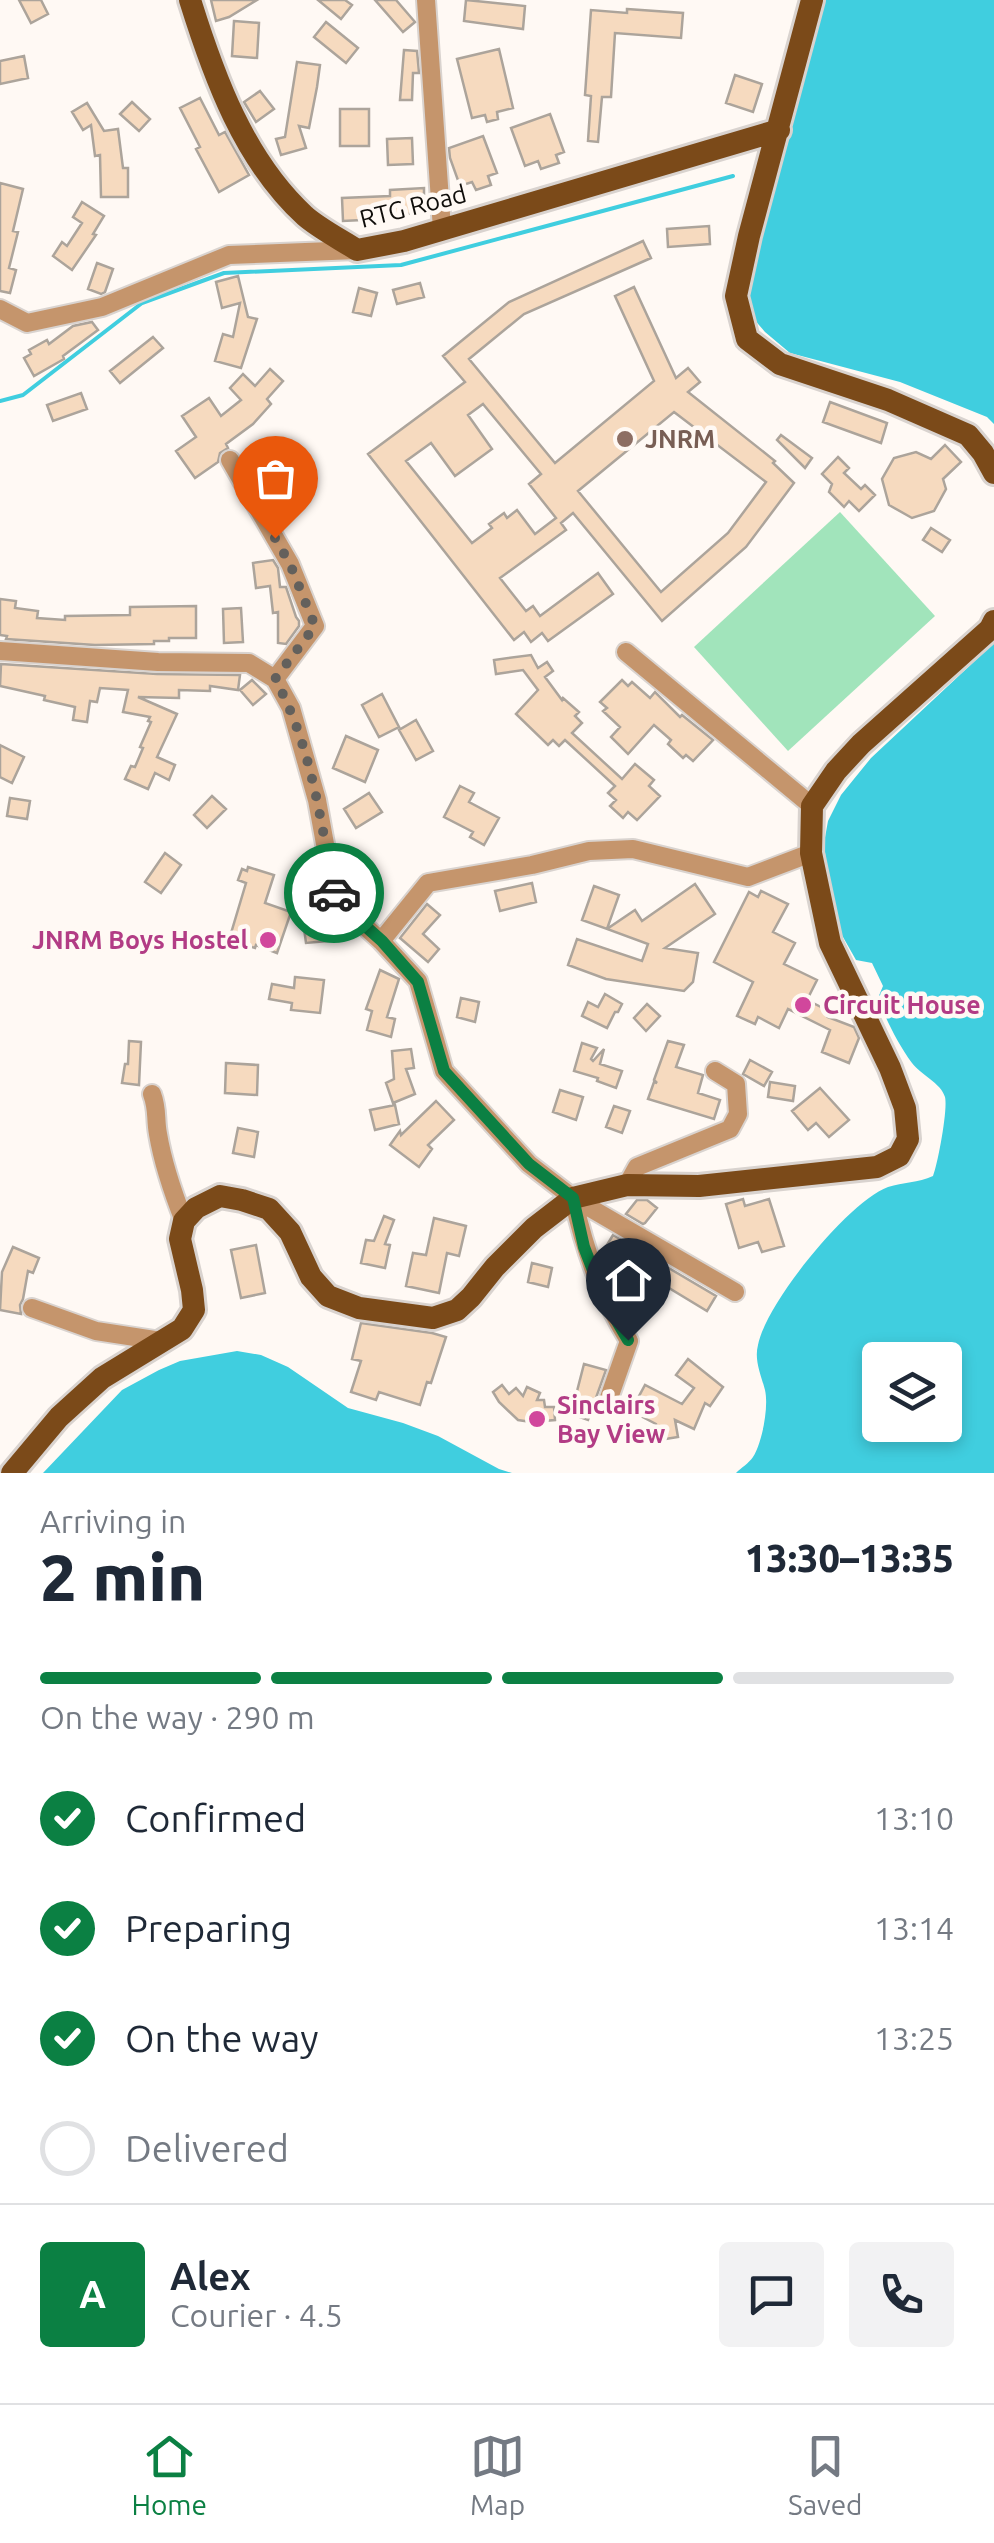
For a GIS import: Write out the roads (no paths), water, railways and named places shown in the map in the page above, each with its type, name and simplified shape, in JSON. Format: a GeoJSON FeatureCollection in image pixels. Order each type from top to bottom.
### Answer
{"type":"FeatureCollection","features":[{"type":"Feature","properties":{"kind":"main road","name":"RTG Road"},"geometry":{"type":"LineString","coordinates":[[190,0],[222,94],[265,171],[306,217],[357,250],[404,241],[778,130]]}},
{"type":"Feature","properties":{"kind":"main road"},"geometry":{"type":"LineString","coordinates":[[812,0],[736,296],[748,339],[780,364],[888,400],[968,436],[994,473]]}},
{"type":"Feature","properties":{"kind":"main road"},"geometry":{"type":"LineString","coordinates":[[12,1473],[59,1417],[102,1378],[182,1329],[194,1310],[180,1239],[184,1222],[196,1208],[220,1196],[269,1209],[290,1232],[311,1277],[328,1296],[359,1308],[433,1318],[457,1310],[534,1228],[573,1198],[627,1185],[699,1186],[877,1167],[899,1156],[908,1140],[905,1108],[830,943],[811,853],[812,806],[861,744],[990,629],[994,620]]}},
{"type":"Feature","properties":{"kind":"street"},"geometry":{"type":"LineString","coordinates":[[426,0],[442,229]]}},
{"type":"Feature","properties":{"kind":"street"},"geometry":{"type":"LineString","coordinates":[[0,308],[27,323],[102,307],[229,255],[357,250]]}},
{"type":"Feature","properties":{"kind":"street"},"geometry":{"type":"LineString","coordinates":[[230,460],[290,564],[315,626],[275,679]]}},
{"type":"Feature","properties":{"kind":"street"},"geometry":{"type":"LineString","coordinates":[[0,651],[158,662],[249,662],[275,679],[291,708],[318,800],[335,899],[382,941],[418,982],[444,1071],[529,1164],[573,1198],[735,1292]]}},
{"type":"Feature","properties":{"kind":"street"},"geometry":{"type":"LineString","coordinates":[[626,652],[812,806]]}},
{"type":"Feature","properties":{"kind":"street"},"geometry":{"type":"LineString","coordinates":[[382,941],[428,884],[589,850],[633,849],[748,876],[811,853]]}},
{"type":"Feature","properties":{"kind":"street"},"geometry":{"type":"LineString","coordinates":[[627,1185],[636,1166],[730,1129],[738,1114],[736,1084],[716,1071]]}},
{"type":"Feature","properties":{"kind":"street"},"geometry":{"type":"LineString","coordinates":[[152,1094],[170,1185],[184,1222]]}},
{"type":"Feature","properties":{"kind":"street"},"geometry":{"type":"LineString","coordinates":[[573,1198],[584,1247],[604,1299],[628,1340],[609,1398]]}},
{"type":"Feature","properties":{"kind":"street"},"geometry":{"type":"LineString","coordinates":[[32,1308],[96,1331],[161,1341]]}},
{"type":"Feature","properties":{"kind":"water"},"geometry":{"type":"Polygon","coordinates":[[[822,0],[994,0],[994,424],[987,417],[900,382],[790,353],[752,317],[746,296],[749,278],[822,0]]]}},
{"type":"Feature","properties":{"kind":"water"},"geometry":{"type":"Polygon","coordinates":[[[994,643],[994,1473],[736,1473],[753,1457],[762,1434],[766,1397],[757,1351],[776,1305],[831,1233],[871,1196],[888,1187],[933,1176],[940,1148],[945,1097],[912,1063],[897,1040],[878,998],[883,986],[872,963],[856,960],[839,930],[829,891],[824,843],[828,821],[841,795],[871,758],[994,643]]]}},
{"type":"Feature","properties":{"kind":"water"},"geometry":{"type":"Polygon","coordinates":[[[237,1351],[261,1355],[288,1367],[348,1408],[438,1436],[512,1473],[43,1473],[122,1390],[180,1361],[237,1351]]]}},
{"type":"Feature","properties":{"kind":"waterway"},"geometry":{"type":"LineString","coordinates":[[0,401],[23,395],[142,303],[224,273],[401,265],[733,176]]}},
{"type":"Feature","properties":{"kind":"place","name":"JNRM"},"geometry":{"type":"Point","coordinates":[625,439]}},
{"type":"Feature","properties":{"kind":"place","name":"JNRM Boys Hostel"},"geometry":{"type":"Point","coordinates":[268,940]}},
{"type":"Feature","properties":{"kind":"place","name":"Circuit House"},"geometry":{"type":"Point","coordinates":[803,1005]}},
{"type":"Feature","properties":{"kind":"place","name":"Sinclairs Bay View"},"geometry":{"type":"Point","coordinates":[537,1419]}}]}
